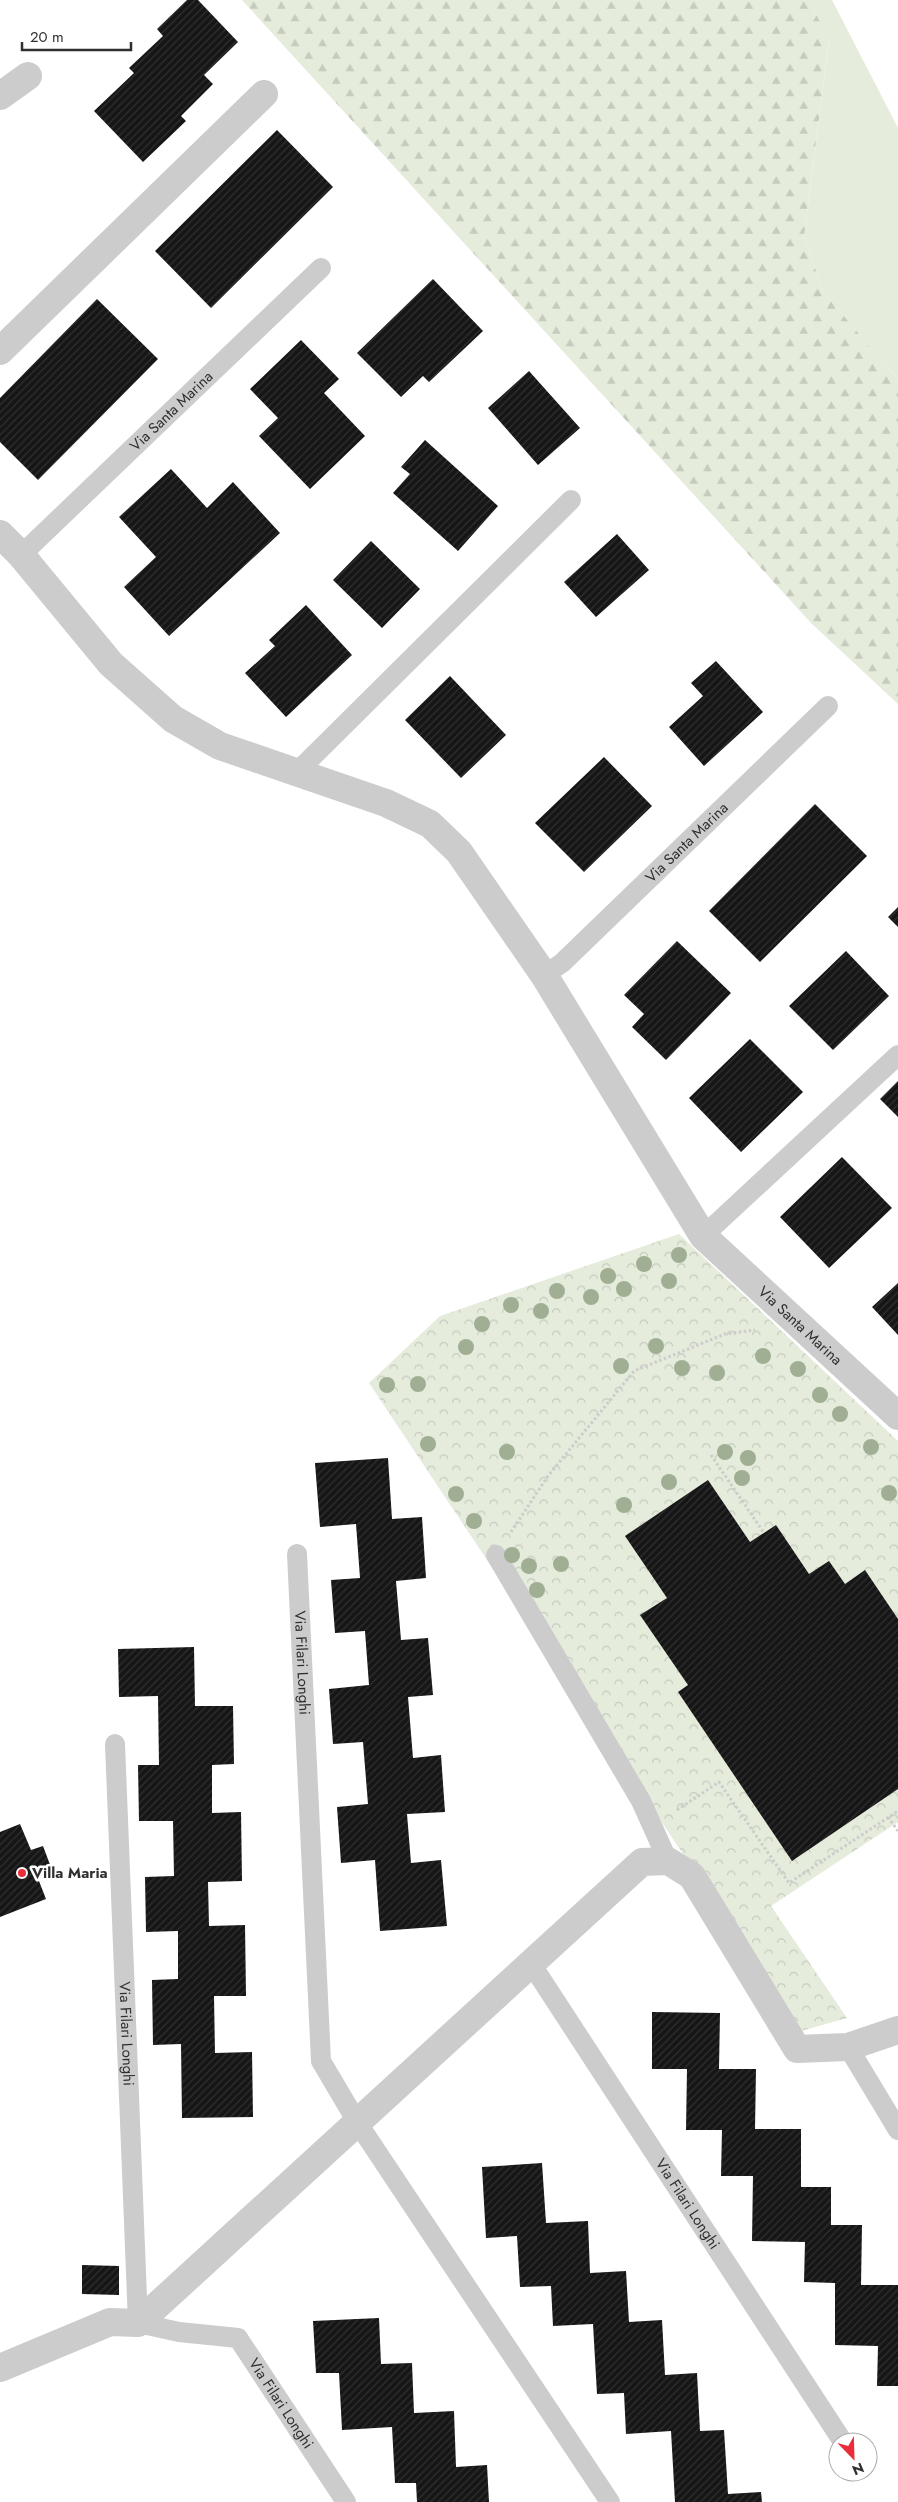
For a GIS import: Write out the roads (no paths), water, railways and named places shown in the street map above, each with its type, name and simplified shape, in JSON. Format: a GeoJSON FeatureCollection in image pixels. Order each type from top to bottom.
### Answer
{"type":"FeatureCollection","features":[{"type":"Feature","properties":{"kind":"street"},"geometry":{"type":"LineString","coordinates":[[0,96],[28,76]]}},
{"type":"Feature","properties":{"kind":"street"},"geometry":{"type":"LineString","coordinates":[[0,351],[264,94]]}},
{"type":"Feature","properties":{"kind":"street","name":"Via Santa Marina"},"geometry":{"type":"LineString","coordinates":[[0,534],[21,556],[112,664],[173,720],[220,746],[386,803],[430,824],[459,852],[544,975],[703,1236],[898,1416]]}},
{"type":"Feature","properties":{"kind":"street"},"geometry":{"type":"LineString","coordinates":[[138,2323],[532,1965],[642,1862],[668,1861],[692,1876],[797,2049],[848,2047],[898,2030]]}},
{"type":"Feature","properties":{"kind":"street","name":"Via Filari Longhi"},"geometry":{"type":"LineString","coordinates":[[0,2368],[110,2322],[138,2323]]}},
{"type":"Feature","properties":{"kind":"lane","name":"Via Santa Marina"},"geometry":{"type":"LineString","coordinates":[[21,556],[322,268]]}},
{"type":"Feature","properties":{"kind":"lane"},"geometry":{"type":"LineString","coordinates":[[297,772],[571,500]]}},
{"type":"Feature","properties":{"kind":"lane","name":"Via Santa Marina"},"geometry":{"type":"LineString","coordinates":[[544,975],[562,963],[828,706]]}},
{"type":"Feature","properties":{"kind":"lane"},"geometry":{"type":"LineString","coordinates":[[703,1236],[898,1054]]}},
{"type":"Feature","properties":{"kind":"lane","name":"Via Filari Longhi"},"geometry":{"type":"LineString","coordinates":[[297,1554],[321,2061],[357,2122],[610,2502]]}},
{"type":"Feature","properties":{"kind":"lane"},"geometry":{"type":"LineString","coordinates":[[496,1555],[641,1801],[668,1861]]}},
{"type":"Feature","properties":{"kind":"lane","name":"Via Filari Longhi"},"geometry":{"type":"LineString","coordinates":[[115,1744],[138,2323],[179,2332],[238,2338],[346,2502]]}},
{"type":"Feature","properties":{"kind":"lane","name":"Via Filari Longhi"},"geometry":{"type":"LineString","coordinates":[[532,1965],[836,2432]]}},
{"type":"Feature","properties":{"kind":"lane"},"geometry":{"type":"LineString","coordinates":[[848,2047],[898,2130]]}},
{"type":"Feature","properties":{"kind":"place","name":"Villa Maria"},"geometry":{"type":"Point","coordinates":[22,1873]}}]}
